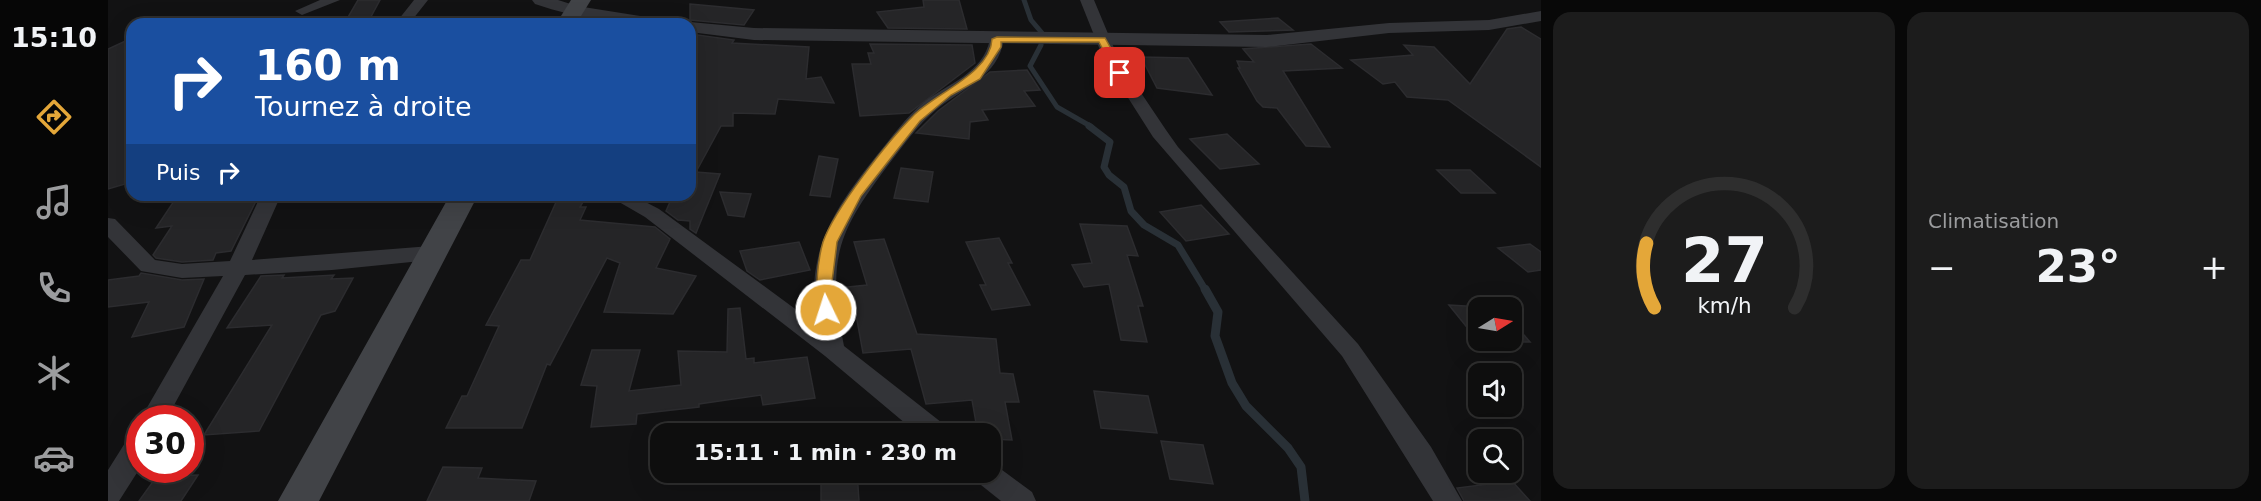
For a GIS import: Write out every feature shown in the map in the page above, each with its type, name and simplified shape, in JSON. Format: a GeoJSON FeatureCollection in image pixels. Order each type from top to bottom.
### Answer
{"type":"FeatureCollection","features":[{"type":"Feature","properties":{"kind":"main road"},"geometry":{"type":"LineString","coordinates":[[298,501],[461,201]]}},
{"type":"Feature","properties":{"kind":"street"},"geometry":{"type":"LineString","coordinates":[[302,11],[333,0]]}},
{"type":"Feature","properties":{"kind":"street"},"geometry":{"type":"LineString","coordinates":[[407,18],[421,0]]}},
{"type":"Feature","properties":{"kind":"street"},"geometry":{"type":"LineString","coordinates":[[541,0],[574,12],[616,18]]}},
{"type":"Feature","properties":{"kind":"street"},"geometry":{"type":"LineString","coordinates":[[1087,0],[1102,40],[1128,87],[1172,151],[1350,350],[1421,455],[1448,501]]}},
{"type":"Feature","properties":{"kind":"street"},"geometry":{"type":"LineString","coordinates":[[696,28],[754,34],[1275,41],[1379,29],[1489,25],[1541,16]]}},
{"type":"Feature","properties":{"kind":"street"},"geometry":{"type":"LineString","coordinates":[[833,350],[824,290],[830,242],[840,223],[855,195],[916,118],[947,93],[976,76],[996,47],[997,39]]}},
{"type":"Feature","properties":{"kind":"street"},"geometry":{"type":"LineString","coordinates":[[160,405],[238,268],[268,201]]}},
{"type":"Feature","properties":{"kind":"street"},"geometry":{"type":"LineString","coordinates":[[628,201],[651,213],[833,350],[924,423]]}},
{"type":"Feature","properties":{"kind":"street"},"geometry":{"type":"LineString","coordinates":[[108,224],[149,266],[182,271],[431,254]]}},
{"type":"Feature","properties":{"kind":"street"},"geometry":{"type":"LineString","coordinates":[[108,494],[126,465]]}},
{"type":"Feature","properties":{"kind":"street"},"geometry":{"type":"LineString","coordinates":[[1000,483],[1022,501]]}},
{"type":"Feature","properties":{"kind":"building"},"geometry":{"type":"Polygon","coordinates":[[[358,0],[380,0],[370,18],[348,18],[358,0]]]}},
{"type":"Feature","properties":{"kind":"building"},"geometry":{"type":"Polygon","coordinates":[[[923,0],[959,0],[967,29],[888,28],[877,12],[924,7],[923,0]]]}},
{"type":"Feature","properties":{"kind":"building"},"geometry":{"type":"Polygon","coordinates":[[[690,4],[754,10],[744,25],[690,18],[690,4]]]}},
{"type":"Feature","properties":{"kind":"building"},"geometry":{"type":"Polygon","coordinates":[[[1278,18],[1293,30],[1229,32],[1220,22],[1278,18]]]}},
{"type":"Feature","properties":{"kind":"building"},"geometry":{"type":"Polygon","coordinates":[[[1521,27],[1541,39],[1541,167],[1448,100],[1407,97],[1395,82],[1383,84],[1351,60],[1413,55],[1404,45],[1434,47],[1470,84],[1507,29],[1521,27]]]}},
{"type":"Feature","properties":{"kind":"building"},"geometry":{"type":"Polygon","coordinates":[[[696,35],[734,40],[732,43],[809,47],[806,79],[821,77],[834,103],[778,99],[775,114],[733,113],[733,126],[721,126],[696,172],[696,35]]]}},
{"type":"Feature","properties":{"kind":"building"},"geometry":{"type":"Polygon","coordinates":[[[126,41],[126,184],[108,189],[108,49],[126,41]]]}},
{"type":"Feature","properties":{"kind":"building"},"geometry":{"type":"Polygon","coordinates":[[[870,44],[972,45],[975,63],[909,113],[860,116],[852,64],[871,64],[868,53],[874,53],[870,44]]]}},
{"type":"Feature","properties":{"kind":"building"},"geometry":{"type":"Polygon","coordinates":[[[1311,44],[1342,68],[1283,71],[1330,147],[1306,146],[1277,108],[1263,107],[1257,101],[1238,68],[1240,68],[1237,61],[1254,62],[1243,49],[1311,44]]]}},
{"type":"Feature","properties":{"kind":"building"},"geometry":{"type":"Polygon","coordinates":[[[1141,57],[1188,58],[1212,95],[1157,88],[1141,57]]]}},
{"type":"Feature","properties":{"kind":"building"},"geometry":{"type":"Polygon","coordinates":[[[1027,70],[1040,90],[1024,91],[1035,106],[982,110],[988,120],[970,122],[969,139],[916,133],[938,111],[990,72],[1027,70]]]}},
{"type":"Feature","properties":{"kind":"building"},"geometry":{"type":"Polygon","coordinates":[[[1227,134],[1259,164],[1220,169],[1190,139],[1227,134]]]}},
{"type":"Feature","properties":{"kind":"building"},"geometry":{"type":"Polygon","coordinates":[[[819,156],[838,159],[830,197],[810,195],[819,156]]]}},
{"type":"Feature","properties":{"kind":"building"},"geometry":{"type":"Polygon","coordinates":[[[901,168],[933,172],[928,202],[894,198],[901,168]]]}},
{"type":"Feature","properties":{"kind":"building"},"geometry":{"type":"Polygon","coordinates":[[[1437,170],[1470,170],[1495,193],[1461,193],[1437,170]]]}},
{"type":"Feature","properties":{"kind":"building"},"geometry":{"type":"Polygon","coordinates":[[[696,172],[720,174],[696,233],[690,229],[690,221],[678,220],[666,211],[670,201],[696,201],[696,172]]]}},
{"type":"Feature","properties":{"kind":"building"},"geometry":{"type":"Polygon","coordinates":[[[720,192],[751,194],[744,217],[728,215],[720,192]]]}},
{"type":"Feature","properties":{"kind":"building"},"geometry":{"type":"Polygon","coordinates":[[[174,201],[256,201],[231,251],[216,253],[213,260],[182,262],[156,258],[153,255],[172,226],[156,228],[174,201]]]}},
{"type":"Feature","properties":{"kind":"building"},"geometry":{"type":"Polygon","coordinates":[[[557,201],[583,202],[580,207],[586,207],[580,220],[655,227],[670,239],[656,268],[696,276],[673,314],[604,312],[620,263],[607,258],[550,365],[547,364],[522,428],[446,428],[462,396],[467,396],[499,326],[486,325],[521,260],[530,260],[557,201]]]}},
{"type":"Feature","properties":{"kind":"building"},"geometry":{"type":"Polygon","coordinates":[[[1201,205],[1229,234],[1186,241],[1160,212],[1201,205]]]}},
{"type":"Feature","properties":{"kind":"building"},"geometry":{"type":"Polygon","coordinates":[[[1080,224],[1127,226],[1138,256],[1127,255],[1143,306],[1138,306],[1147,342],[1121,340],[1109,284],[1084,287],[1072,265],[1092,263],[1080,224]]]}},
{"type":"Feature","properties":{"kind":"building"},"geometry":{"type":"Polygon","coordinates":[[[999,238],[1012,263],[1008,263],[1030,305],[992,310],[980,285],[986,285],[966,242],[999,238]]]}},
{"type":"Feature","properties":{"kind":"building"},"geometry":{"type":"Polygon","coordinates":[[[884,239],[917,334],[996,339],[1000,373],[1013,374],[1019,402],[1005,402],[1012,440],[1001,440],[1001,423],[976,423],[972,400],[926,404],[911,349],[863,353],[855,309],[842,311],[839,288],[867,285],[854,242],[884,239]]]}},
{"type":"Feature","properties":{"kind":"building"},"geometry":{"type":"Polygon","coordinates":[[[799,242],[810,270],[760,280],[747,271],[740,251],[799,242]]]}},
{"type":"Feature","properties":{"kind":"building"},"geometry":{"type":"Polygon","coordinates":[[[1530,244],[1541,252],[1541,270],[1528,272],[1498,248],[1530,244]]]}},
{"type":"Feature","properties":{"kind":"building"},"geometry":{"type":"Polygon","coordinates":[[[141,273],[182,280],[204,279],[184,327],[132,337],[149,302],[108,307],[108,280],[139,276],[141,273]]]}},
{"type":"Feature","properties":{"kind":"building"},"geometry":{"type":"Polygon","coordinates":[[[284,275],[282,278],[334,275],[331,279],[353,278],[335,311],[321,315],[259,431],[204,435],[272,325],[227,328],[261,276],[284,275]]]}},
{"type":"Feature","properties":{"kind":"building"},"geometry":{"type":"Polygon","coordinates":[[[1449,305],[1468,306],[1468,329],[1449,305]]]}},
{"type":"Feature","properties":{"kind":"building"},"geometry":{"type":"Polygon","coordinates":[[[740,308],[746,359],[754,358],[754,363],[807,357],[815,398],[763,405],[761,395],[699,404],[699,407],[637,414],[636,424],[591,427],[597,386],[581,385],[592,350],[640,350],[629,391],[681,385],[678,351],[727,352],[728,309],[740,308]]]}},
{"type":"Feature","properties":{"kind":"building"},"geometry":{"type":"Polygon","coordinates":[[[1522,333],[1530,342],[1522,342],[1522,333]]]}},
{"type":"Feature","properties":{"kind":"building"},"geometry":{"type":"Polygon","coordinates":[[[1094,391],[1148,396],[1157,433],[1101,428],[1094,391]]]}},
{"type":"Feature","properties":{"kind":"building"},"geometry":{"type":"Polygon","coordinates":[[[1161,441],[1203,445],[1213,484],[1170,479],[1161,441]]]}},
{"type":"Feature","properties":{"kind":"building"},"geometry":{"type":"Polygon","coordinates":[[[443,467],[482,468],[478,478],[536,481],[529,501],[427,501],[443,467]]]}},
{"type":"Feature","properties":{"kind":"building"},"geometry":{"type":"Polygon","coordinates":[[[152,483],[193,483],[181,501],[139,501],[152,483]]]}},
{"type":"Feature","properties":{"kind":"building"},"geometry":{"type":"Polygon","coordinates":[[[821,483],[858,483],[859,501],[821,501],[821,483]]]}},
{"type":"Feature","properties":{"kind":"building"},"geometry":{"type":"Polygon","coordinates":[[[1514,483],[1530,501],[1464,501],[1457,488],[1514,483]]]}},
{"type":"Feature","properties":{"kind":"waterway"},"geometry":{"type":"LineString","coordinates":[[1024,0],[1031,20],[1042,33],[1041,45],[1030,66],[1057,107],[1092,127]]}},
{"type":"Feature","properties":{"kind":"waterway"},"geometry":{"type":"LineString","coordinates":[[1089,126],[1110,142],[1104,167],[1109,175],[1124,187],[1131,211],[1144,225],[1178,245],[1206,291]]}},
{"type":"Feature","properties":{"kind":"waterway"},"geometry":{"type":"LineString","coordinates":[[1205,289],[1218,312],[1215,336],[1232,383],[1246,406],[1288,448],[1301,467],[1305,501]]}},
{"type":"Feature","properties":{"kind":"route"},"geometry":{"type":"LineString","coordinates":[[826,310],[824,290],[830,242],[855,195],[916,118],[947,93],[976,76],[996,47],[997,39],[1102,40],[1120,73]]}}]}
